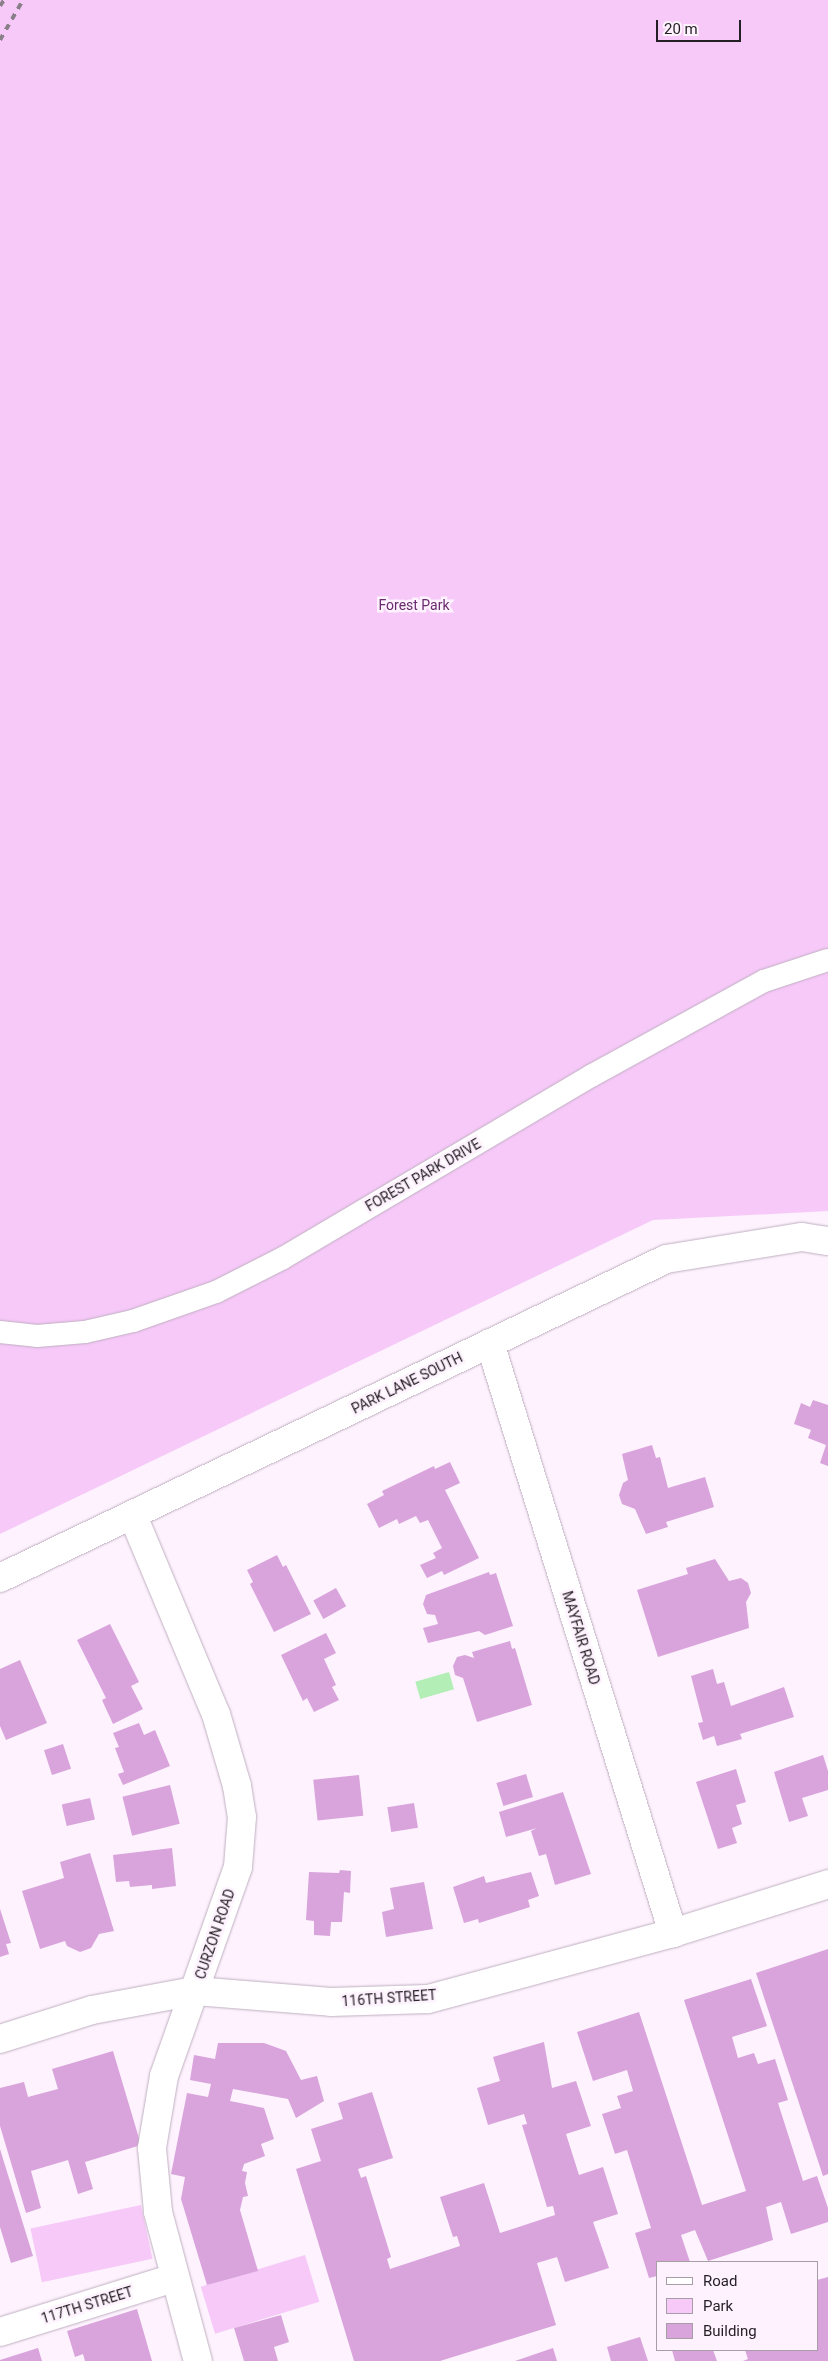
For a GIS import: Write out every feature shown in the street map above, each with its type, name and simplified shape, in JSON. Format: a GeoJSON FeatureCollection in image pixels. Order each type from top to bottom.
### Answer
{"type":"FeatureCollection","features":[{"type":"Feature","properties":{"kind":"street","name":"FOREST PARK DRIVE"},"geometry":{"type":"LineString","coordinates":[[0,1332],[37,1336],[85,1332],[134,1321],[216,1292],[283,1258],[591,1076],[764,981],[828,960]]}},
{"type":"Feature","properties":{"kind":"street","name":"PARK LANE SOUTH"},"geometry":{"type":"LineString","coordinates":[[0,1578],[133,1516],[666,1259],[802,1237],[828,1241]]}},
{"type":"Feature","properties":{"kind":"street","name":"MAYFAIR ROAD"},"geometry":{"type":"LineString","coordinates":[[490,1343],[672,1933]]}},
{"type":"Feature","properties":{"kind":"street","name":"CURZON ROAD"},"geometry":{"type":"LineString","coordinates":[[133,1516],[216,1714],[237,1786],[242,1817],[238,1867],[164,2076],[152,2148],[158,2212],[173,2278],[198,2361]]}},
{"type":"Feature","properties":{"kind":"street","name":"116TH STREET"},"geometry":{"type":"LineString","coordinates":[[0,2040],[92,2010],[195,1991],[331,2002],[428,1998],[672,1933],[828,1884]]}},
{"type":"Feature","properties":{"kind":"street","name":"117TH STREET"},"geometry":{"type":"LineString","coordinates":[[0,2332],[173,2278]]}},
{"type":"Feature","properties":{"kind":"green space","name":"Forest Park"},"geometry":{"type":"Polygon","coordinates":[[[0,0],[828,0],[828,1211],[653,1220],[0,1534],[0,0]]]}},
{"type":"Feature","properties":{"kind":"green space"},"geometry":{"type":"Polygon","coordinates":[[[141,2205],[152,2259],[42,2282],[30,2228],[141,2205]]]}},
{"type":"Feature","properties":{"kind":"green space"},"geometry":{"type":"Polygon","coordinates":[[[305,2255],[319,2302],[215,2334],[201,2287],[305,2255]]]}},
{"type":"Feature","properties":{"kind":"shaded area"},"geometry":{"type":"Polygon","coordinates":[[[449,1672],[454,1689],[420,1699],[415,1682],[449,1672]]]}},
{"type":"Feature","properties":{"kind":"building"},"geometry":{"type":"Polygon","coordinates":[[[813,1400],[828,1405],[828,1466],[820,1463],[826,1445],[808,1438],[811,1430],[794,1424],[801,1403],[810,1407],[813,1400]]]}},
{"type":"Feature","properties":{"kind":"building"},"geometry":{"type":"Polygon","coordinates":[[[652,1445],[656,1458],[660,1457],[668,1488],[705,1477],[714,1507],[666,1522],[668,1527],[646,1534],[635,1509],[622,1504],[619,1495],[623,1483],[628,1480],[622,1454],[652,1445]]]}},
{"type":"Feature","properties":{"kind":"building"},"geometry":{"type":"Polygon","coordinates":[[[450,1462],[460,1483],[445,1490],[479,1558],[444,1575],[442,1571],[427,1578],[420,1565],[436,1558],[433,1553],[442,1548],[428,1520],[420,1523],[416,1516],[399,1524],[397,1519],[379,1528],[367,1504],[384,1495],[382,1491],[434,1466],[435,1469],[450,1462]]]}},
{"type":"Feature","properties":{"kind":"building"},"geometry":{"type":"Polygon","coordinates":[[[277,1555],[283,1567],[286,1565],[311,1614],[274,1632],[250,1584],[253,1582],[247,1570],[277,1555]]]}},
{"type":"Feature","properties":{"kind":"building"},"geometry":{"type":"Polygon","coordinates":[[[715,1559],[729,1581],[741,1578],[748,1583],[751,1593],[746,1602],[749,1628],[658,1657],[637,1590],[688,1574],[686,1568],[715,1559]]]}},
{"type":"Feature","properties":{"kind":"building"},"geometry":{"type":"Polygon","coordinates":[[[489,1572],[490,1575],[496,1573],[513,1626],[485,1635],[479,1631],[428,1643],[423,1628],[438,1624],[435,1615],[427,1614],[423,1604],[426,1595],[489,1572]]]}},
{"type":"Feature","properties":{"kind":"building"},"geometry":{"type":"Polygon","coordinates":[[[336,1588],[346,1606],[323,1619],[313,1601],[336,1588]]]}},
{"type":"Feature","properties":{"kind":"building"},"geometry":{"type":"Polygon","coordinates":[[[110,1624],[139,1682],[131,1686],[143,1709],[113,1724],[102,1700],[106,1698],[77,1640],[110,1624]]]}},
{"type":"Feature","properties":{"kind":"building"},"geometry":{"type":"Polygon","coordinates":[[[326,1633],[336,1653],[324,1659],[336,1685],[332,1687],[339,1700],[314,1712],[307,1698],[303,1701],[281,1655],[326,1633]]]}},
{"type":"Feature","properties":{"kind":"building"},"geometry":{"type":"Polygon","coordinates":[[[510,1641],[512,1649],[515,1648],[532,1705],[477,1722],[463,1678],[455,1675],[453,1666],[457,1657],[465,1655],[474,1658],[472,1652],[510,1641]]]}},
{"type":"Feature","properties":{"kind":"building"},"geometry":{"type":"Polygon","coordinates":[[[20,1660],[47,1723],[6,1740],[0,1726],[0,1669],[20,1660]]]}},
{"type":"Feature","properties":{"kind":"building"},"geometry":{"type":"Polygon","coordinates":[[[713,1669],[717,1684],[724,1682],[731,1706],[784,1687],[794,1717],[740,1734],[742,1739],[717,1746],[714,1736],[703,1740],[698,1723],[703,1722],[691,1676],[713,1669]]]}},
{"type":"Feature","properties":{"kind":"building"},"geometry":{"type":"Polygon","coordinates":[[[139,1723],[144,1735],[155,1730],[170,1766],[123,1785],[118,1774],[124,1772],[115,1748],[119,1747],[113,1733],[139,1723]]]}},
{"type":"Feature","properties":{"kind":"building"},"geometry":{"type":"Polygon","coordinates":[[[63,1744],[71,1769],[52,1775],[44,1750],[63,1744]]]}},
{"type":"Feature","properties":{"kind":"building"},"geometry":{"type":"Polygon","coordinates":[[[823,1755],[828,1771],[828,1790],[802,1798],[808,1816],[789,1822],[774,1772],[823,1755]]]}},
{"type":"Feature","properties":{"kind":"building"},"geometry":{"type":"Polygon","coordinates":[[[736,1769],[746,1802],[736,1805],[742,1824],[732,1828],[737,1843],[718,1849],[696,1782],[736,1769]]]}},
{"type":"Feature","properties":{"kind":"building"},"geometry":{"type":"Polygon","coordinates":[[[526,1774],[533,1797],[503,1806],[496,1783],[526,1774]]]}},
{"type":"Feature","properties":{"kind":"building"},"geometry":{"type":"Polygon","coordinates":[[[359,1775],[363,1816],[318,1821],[313,1780],[359,1775]]]}},
{"type":"Feature","properties":{"kind":"building"},"geometry":{"type":"Polygon","coordinates":[[[170,1785],[180,1824],[132,1836],[122,1797],[170,1785]]]}},
{"type":"Feature","properties":{"kind":"building"},"geometry":{"type":"Polygon","coordinates":[[[563,1792],[591,1874],[555,1885],[546,1854],[539,1856],[531,1831],[537,1828],[506,1837],[499,1812],[563,1792]]]}},
{"type":"Feature","properties":{"kind":"building"},"geometry":{"type":"Polygon","coordinates":[[[90,1798],[95,1819],[67,1826],[62,1805],[90,1798]]]}},
{"type":"Feature","properties":{"kind":"building"},"geometry":{"type":"Polygon","coordinates":[[[414,1803],[418,1828],[391,1832],[387,1807],[414,1803]]]}},
{"type":"Feature","properties":{"kind":"building"},"geometry":{"type":"Polygon","coordinates":[[[172,1848],[176,1886],[152,1889],[152,1885],[130,1887],[129,1881],[116,1882],[113,1855],[172,1848]]]}},
{"type":"Feature","properties":{"kind":"building"},"geometry":{"type":"Polygon","coordinates":[[[90,1853],[114,1931],[99,1934],[91,1948],[80,1952],[67,1946],[65,1941],[40,1949],[22,1891],[64,1878],[60,1862],[90,1853]]]}},
{"type":"Feature","properties":{"kind":"building"},"geometry":{"type":"Polygon","coordinates":[[[340,1870],[351,1871],[350,1893],[344,1892],[342,1922],[331,1922],[330,1936],[314,1935],[314,1921],[306,1920],[309,1872],[339,1873],[340,1870]]]}},
{"type":"Feature","properties":{"kind":"building"},"geometry":{"type":"Polygon","coordinates":[[[531,1872],[539,1896],[528,1900],[530,1907],[479,1923],[478,1919],[464,1923],[453,1887],[484,1876],[486,1883],[531,1872]]]}},
{"type":"Feature","properties":{"kind":"building"},"geometry":{"type":"Polygon","coordinates":[[[424,1882],[433,1929],[386,1937],[382,1912],[394,1909],[390,1888],[424,1882]]]}},
{"type":"Feature","properties":{"kind":"building"},"geometry":{"type":"Polygon","coordinates":[[[0,1909],[11,1943],[6,1944],[9,1954],[0,1957],[0,1909]]]}},
{"type":"Feature","properties":{"kind":"building"},"geometry":{"type":"Polygon","coordinates":[[[828,1949],[828,2174],[823,2176],[756,1973],[828,1949]]]}},
{"type":"Feature","properties":{"kind":"building"},"geometry":{"type":"Polygon","coordinates":[[[751,1979],[767,2026],[732,2037],[738,2058],[754,2053],[758,2064],[775,2059],[788,2100],[778,2103],[803,2181],[817,2176],[828,2208],[828,2222],[791,2234],[781,2202],[766,2207],[773,2240],[708,2261],[695,2230],[681,2235],[690,2261],[656,2261],[656,2276],[649,2278],[635,2233],[651,2228],[627,2150],[615,2154],[602,2114],[621,2108],[617,2096],[633,2091],[627,2070],[593,2081],[577,2032],[639,2012],[702,2205],[746,2191],[684,2000],[751,1979]]]}},
{"type":"Feature","properties":{"kind":"building"},"geometry":{"type":"Polygon","coordinates":[[[544,2042],[552,2088],[576,2081],[591,2126],[566,2134],[579,2175],[603,2167],[618,2214],[593,2222],[609,2268],[565,2282],[557,2257],[537,2263],[556,2325],[440,2361],[354,2361],[296,2169],[321,2161],[311,2129],[343,2119],[338,2103],[372,2092],[393,2158],[358,2169],[361,2178],[366,2176],[391,2257],[387,2259],[390,2269],[460,2246],[457,2236],[453,2237],[440,2197],[484,2183],[500,2233],[555,2215],[553,2206],[547,2207],[522,2125],[527,2124],[524,2114],[488,2125],[477,2088],[500,2081],[493,2057],[544,2042]]]}},
{"type":"Feature","properties":{"kind":"building"},"geometry":{"type":"Polygon","coordinates":[[[218,2043],[264,2043],[286,2051],[301,2080],[317,2076],[324,2101],[296,2118],[288,2099],[233,2089],[230,2101],[264,2108],[274,2139],[261,2144],[265,2156],[244,2164],[242,2171],[247,2172],[245,2183],[248,2196],[243,2197],[240,2210],[258,2271],[207,2285],[181,2199],[185,2177],[171,2174],[187,2093],[208,2097],[211,2084],[190,2080],[194,2055],[215,2059],[218,2043]]]}},
{"type":"Feature","properties":{"kind":"building"},"geometry":{"type":"Polygon","coordinates":[[[113,2051],[141,2145],[85,2162],[93,2189],[78,2194],[68,2160],[31,2171],[41,2208],[26,2213],[0,2126],[0,2088],[24,2082],[28,2097],[58,2089],[52,2069],[113,2051]]]}},
{"type":"Feature","properties":{"kind":"building"},"geometry":{"type":"Polygon","coordinates":[[[0,2149],[33,2256],[11,2263],[0,2227],[0,2149]]]}},
{"type":"Feature","properties":{"kind":"building"},"geometry":{"type":"Polygon","coordinates":[[[828,2277],[828,2361],[743,2361],[748,2359],[745,2351],[818,2351],[818,2280],[828,2277]]]}},
{"type":"Feature","properties":{"kind":"building"},"geometry":{"type":"Polygon","coordinates":[[[137,2309],[152,2361],[85,2361],[83,2354],[75,2357],[67,2331],[137,2309]]]}},
{"type":"Feature","properties":{"kind":"building"},"geometry":{"type":"Polygon","coordinates":[[[281,2315],[289,2342],[274,2347],[278,2361],[244,2361],[234,2328],[281,2315]]]}},
{"type":"Feature","properties":{"kind":"building"},"geometry":{"type":"Polygon","coordinates":[[[640,2337],[648,2361],[611,2361],[607,2347],[640,2337]]]}},
{"type":"Feature","properties":{"kind":"building"},"geometry":{"type":"Polygon","coordinates":[[[38,2348],[42,2361],[0,2361],[0,2360],[38,2348]]]}},
{"type":"Feature","properties":{"kind":"building"},"geometry":{"type":"Polygon","coordinates":[[[553,2348],[557,2361],[515,2361],[553,2348]]]}},
{"type":"Feature","properties":{"kind":"building"},"geometry":{"type":"Polygon","coordinates":[[[672,2351],[713,2351],[717,2361],[675,2361],[672,2351]]]}},
{"type":"Feature","properties":{"kind":"railway"},"geometry":{"type":"LineString","coordinates":[[0,6],[4,0]]}},
{"type":"Feature","properties":{"kind":"railway"},"geometry":{"type":"LineString","coordinates":[[0,40],[23,0]]}}]}
